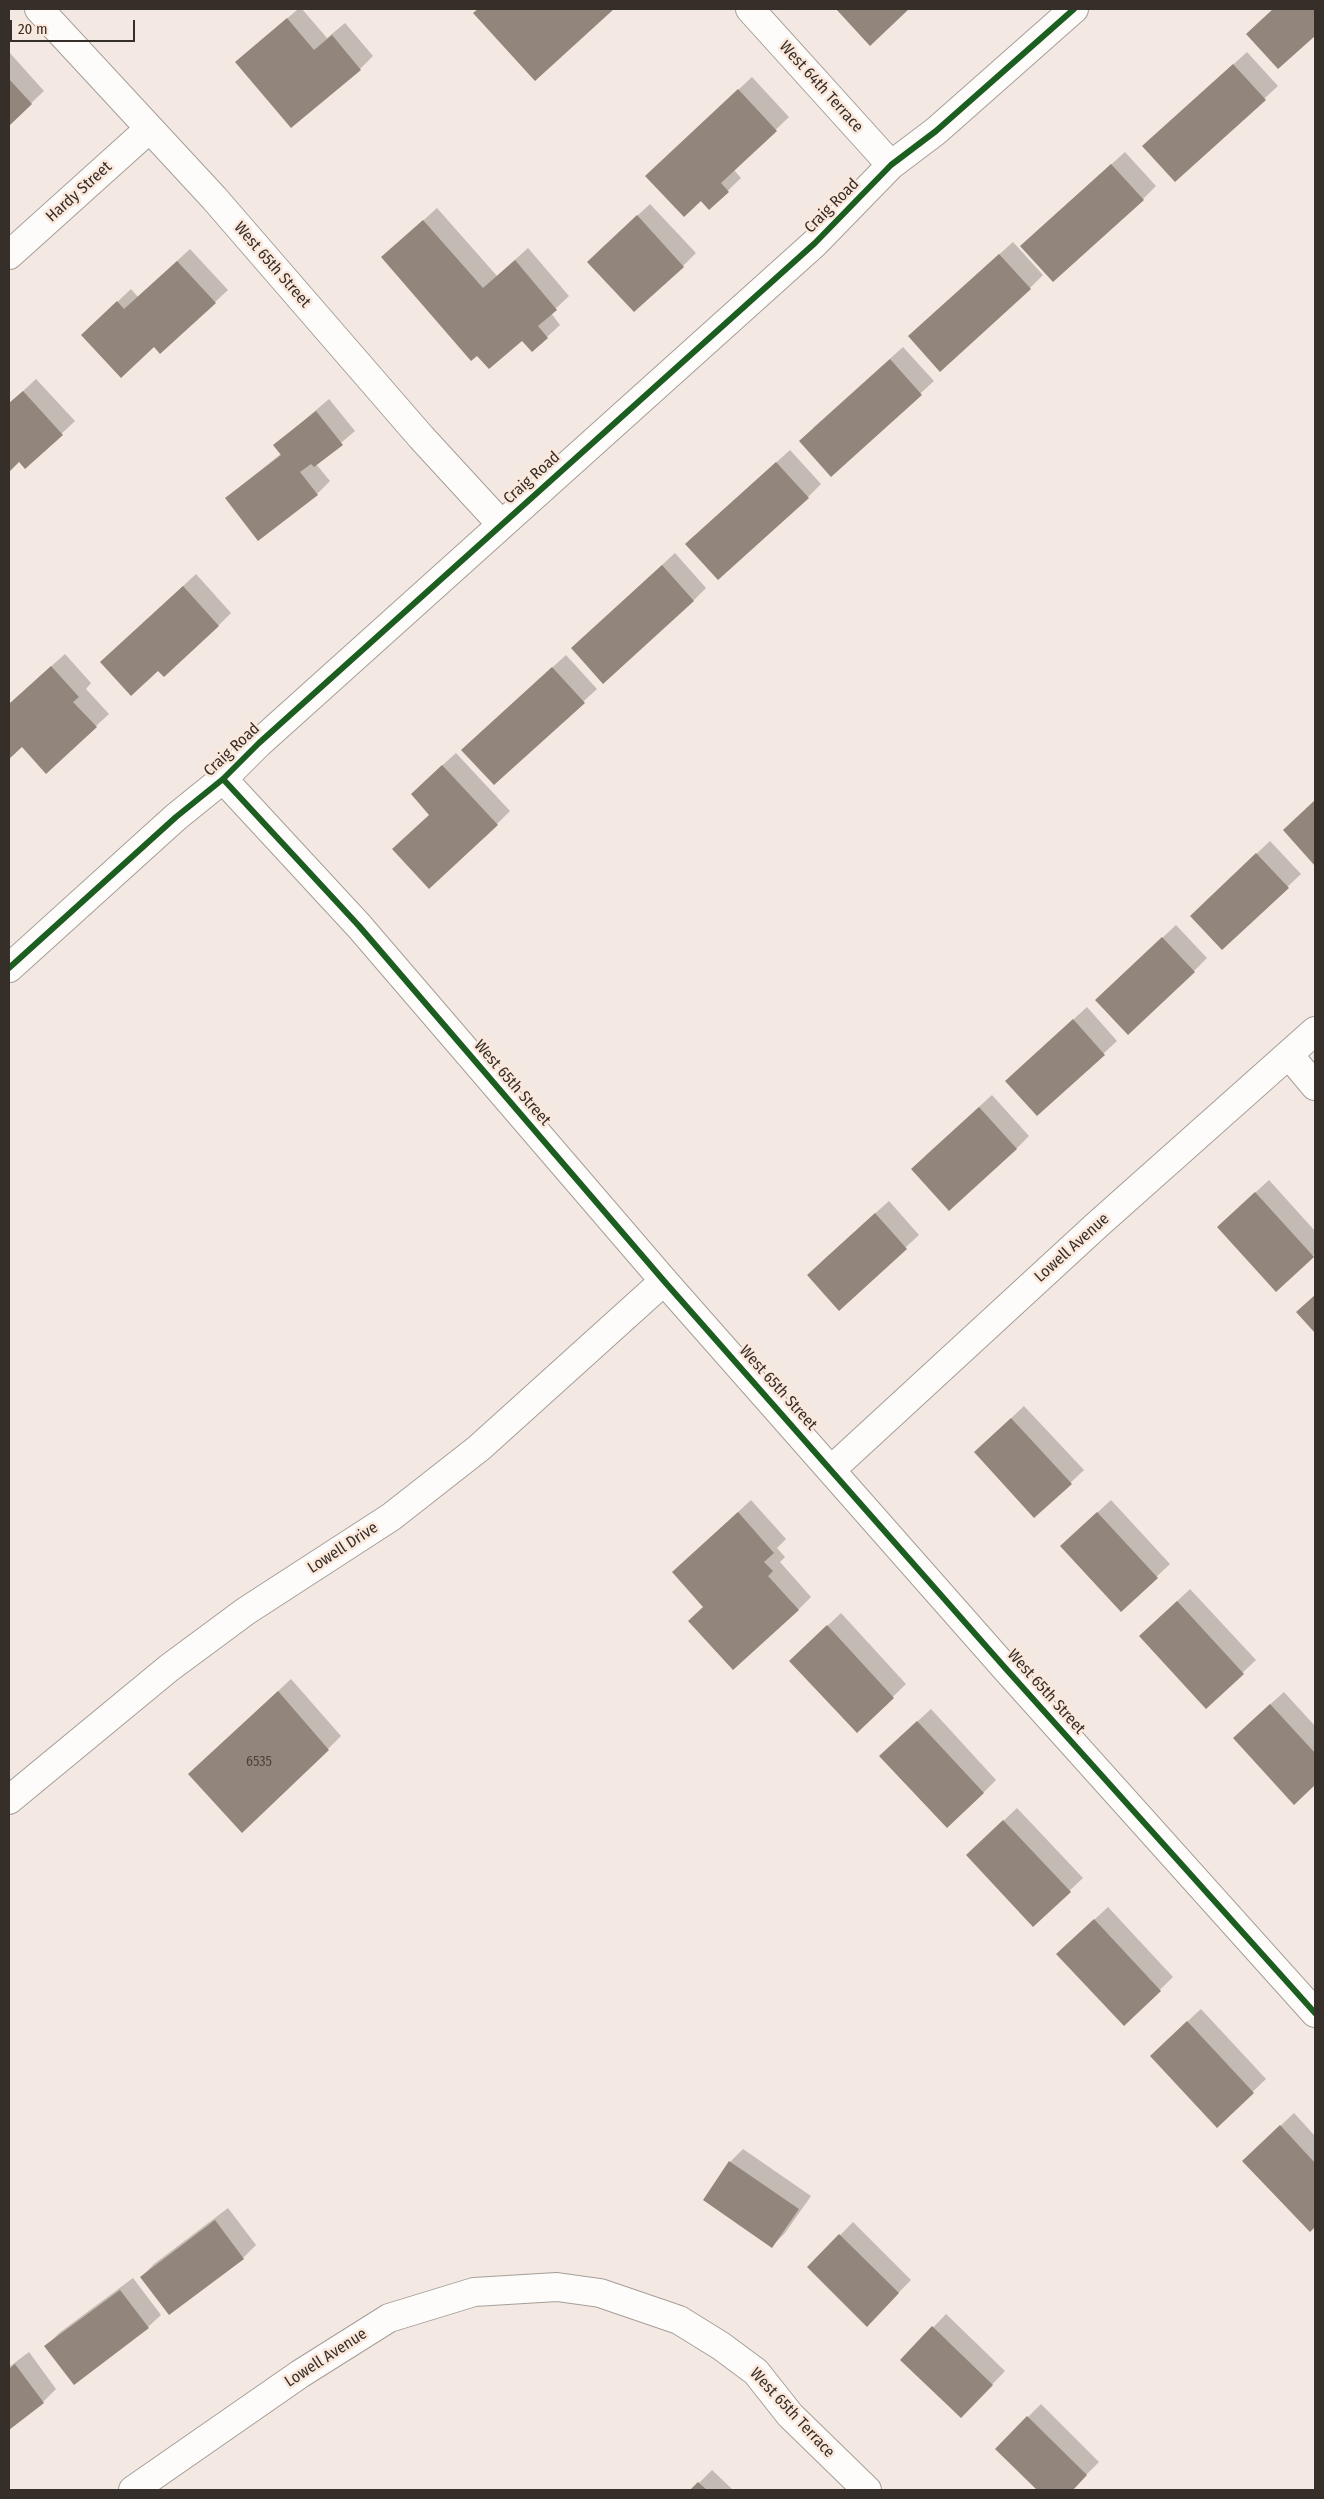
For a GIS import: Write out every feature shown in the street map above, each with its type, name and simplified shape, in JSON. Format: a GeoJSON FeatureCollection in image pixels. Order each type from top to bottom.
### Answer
{"type":"FeatureCollection","features":[{"type":"Feature","properties":{"kind":"street","name":"West 65th Street"},"geometry":{"type":"LineString","coordinates":[[39,9],[214,198],[421,437],[502,524]]}},
{"type":"Feature","properties":{"kind":"street","name":"West 64th Terrace"},"geometry":{"type":"LineString","coordinates":[[750,9],[891,165]]}},
{"type":"Feature","properties":{"kind":"street","name":"Craig Road"},"geometry":{"type":"LineString","coordinates":[[9,968],[176,817],[223,779],[259,743],[815,243],[891,165],[936,131],[1074,9]]}},
{"type":"Feature","properties":{"kind":"street","name":"Hardy Street"},"geometry":{"type":"LineString","coordinates":[[9,255],[149,130]]}},
{"type":"Feature","properties":{"kind":"street","name":"West 65th Street"},"geometry":{"type":"LineString","coordinates":[[223,779],[358,926],[664,1281],[832,1469],[1007,1670],[1315,2013]]}},
{"type":"Feature","properties":{"kind":"street","name":"Lowell Avenue"},"geometry":{"type":"LineString","coordinates":[[832,1469],[1097,1225],[1315,1031]]}},
{"type":"Feature","properties":{"kind":"street"},"geometry":{"type":"LineString","coordinates":[[1289,1055],[1315,1086]]}},
{"type":"Feature","properties":{"kind":"street","name":"Lowell Drive"},"geometry":{"type":"LineString","coordinates":[[9,1800],[202,1643],[246,1611],[391,1517],[479,1448],[664,1281]]}},
{"type":"Feature","properties":{"kind":"street","name":"West 65th Terrace"},"geometry":{"type":"LineString","coordinates":[[544,2288],[557,2287],[600,2293],[679,2320],[721,2346],[756,2372],[790,2415],[867,2490]]}},
{"type":"Feature","properties":{"kind":"street","name":"Lowell Avenue"},"geometry":{"type":"LineString","coordinates":[[133,2490],[300,2374],[389,2318],[474,2292],[544,2288]]}},
{"type":"Feature","properties":{"kind":"building"},"geometry":{"type":"Polygon","coordinates":[[[478,9],[614,9],[535,81],[473,13],[478,9]]]}},
{"type":"Feature","properties":{"kind":"building"},"geometry":{"type":"Polygon","coordinates":[[[836,9],[909,9],[870,46],[836,9]]]}},
{"type":"Feature","properties":{"kind":"building"},"geometry":{"type":"Polygon","coordinates":[[[1273,9],[1315,9],[1315,36],[1278,69],[1246,34],[1273,9]]]}},
{"type":"Feature","properties":{"kind":"building"},"geometry":{"type":"Polygon","coordinates":[[[287,18],[314,50],[332,35],[361,70],[291,128],[235,62],[287,18]]]}},
{"type":"Feature","properties":{"kind":"building"},"geometry":{"type":"Polygon","coordinates":[[[1233,64],[1266,100],[1175,182],[1142,146],[1233,64]]]}},
{"type":"Feature","properties":{"kind":"building"},"geometry":{"type":"Polygon","coordinates":[[[9,79],[32,104],[9,126],[9,79]]]}},
{"type":"Feature","properties":{"kind":"building"},"geometry":{"type":"Polygon","coordinates":[[[738,89],[777,131],[721,183],[729,192],[709,210],[701,201],[684,217],[645,176],[738,89]]]}},
{"type":"Feature","properties":{"kind":"building"},"geometry":{"type":"Polygon","coordinates":[[[1111,164],[1144,200],[1053,282],[1020,246],[1111,164]]]}},
{"type":"Feature","properties":{"kind":"building"},"geometry":{"type":"Polygon","coordinates":[[[637,215],[684,267],[634,312],[587,262],[637,215]]]}},
{"type":"Feature","properties":{"kind":"building"},"geometry":{"type":"Polygon","coordinates":[[[423,220],[483,288],[515,260],[557,310],[538,326],[548,338],[532,352],[522,341],[489,369],[477,356],[471,361],[381,257],[423,220]]]}},
{"type":"Feature","properties":{"kind":"building"},"geometry":{"type":"Polygon","coordinates":[[[999,254],[1031,289],[940,372],[908,336],[999,254]]]}},
{"type":"Feature","properties":{"kind":"building"},"geometry":{"type":"Polygon","coordinates":[[[177,261],[216,303],[160,354],[154,347],[121,378],[81,335],[117,301],[124,309],[177,261]]]}},
{"type":"Feature","properties":{"kind":"building"},"geometry":{"type":"Polygon","coordinates":[[[890,359],[922,395],[831,477],[799,441],[890,359]]]}},
{"type":"Feature","properties":{"kind":"building"},"geometry":{"type":"Polygon","coordinates":[[[23,391],[63,435],[25,469],[19,462],[9,472],[9,403],[23,391]]]}},
{"type":"Feature","properties":{"kind":"building"},"geometry":{"type":"Polygon","coordinates":[[[316,411],[343,445],[314,467],[311,464],[300,472],[318,495],[258,541],[225,498],[281,455],[273,445],[316,411]]]}},
{"type":"Feature","properties":{"kind":"building"},"geometry":{"type":"Polygon","coordinates":[[[776,462],[809,498],[718,580],[685,544],[776,462]]]}},
{"type":"Feature","properties":{"kind":"building"},"geometry":{"type":"Polygon","coordinates":[[[662,565],[694,601],[603,684],[571,648],[662,565]]]}},
{"type":"Feature","properties":{"kind":"building"},"geometry":{"type":"Polygon","coordinates":[[[183,586],[219,626],[164,677],[158,671],[131,696],[100,662],[183,586]]]}},
{"type":"Feature","properties":{"kind":"building"},"geometry":{"type":"Polygon","coordinates":[[[51,666],[79,697],[73,702],[97,727],[46,774],[22,747],[9,759],[9,704],[51,666]]]}},
{"type":"Feature","properties":{"kind":"building"},"geometry":{"type":"Polygon","coordinates":[[[552,667],[585,703],[494,785],[461,750],[552,667]]]}},
{"type":"Feature","properties":{"kind":"building"},"geometry":{"type":"Polygon","coordinates":[[[442,765],[498,825],[429,889],[392,849],[429,815],[411,794],[442,765]]]}},
{"type":"Feature","properties":{"kind":"building"},"geometry":{"type":"Polygon","coordinates":[[[1315,800],[1315,866],[1283,830],[1315,800]]]}},
{"type":"Feature","properties":{"kind":"building"},"geometry":{"type":"Polygon","coordinates":[[[1256,853],[1289,888],[1222,950],[1190,916],[1256,853]]]}},
{"type":"Feature","properties":{"kind":"building"},"geometry":{"type":"Polygon","coordinates":[[[1162,937],[1195,972],[1128,1035],[1095,1000],[1162,937]]]}},
{"type":"Feature","properties":{"kind":"building"},"geometry":{"type":"Polygon","coordinates":[[[1073,1019],[1105,1055],[1037,1116],[1005,1081],[1073,1019]]]}},
{"type":"Feature","properties":{"kind":"building"},"geometry":{"type":"Polygon","coordinates":[[[979,1107],[1017,1149],[949,1211],[911,1169],[979,1107]]]}},
{"type":"Feature","properties":{"kind":"building"},"geometry":{"type":"Polygon","coordinates":[[[1255,1192],[1314,1257],[1276,1292],[1217,1227],[1255,1192]]]}},
{"type":"Feature","properties":{"kind":"building"},"geometry":{"type":"Polygon","coordinates":[[[875,1213],[907,1249],[839,1311],[807,1275],[875,1213]]]}},
{"type":"Feature","properties":{"kind":"building"},"geometry":{"type":"Polygon","coordinates":[[[1315,1295],[1315,1333],[1296,1312],[1315,1295]]]}},
{"type":"Feature","properties":{"kind":"building"},"geometry":{"type":"Polygon","coordinates":[[[1011,1418],[1072,1484],[1034,1518],[974,1452],[1011,1418]]]}},
{"type":"Feature","properties":{"kind":"building"},"geometry":{"type":"Polygon","coordinates":[[[738,1512],[774,1553],[764,1562],[773,1571],[768,1576],[799,1610],[733,1670],[688,1621],[703,1607],[672,1572],[738,1512]]]}},
{"type":"Feature","properties":{"kind":"building"},"geometry":{"type":"Polygon","coordinates":[[[1097,1512],[1158,1578],[1121,1612],[1060,1546],[1097,1512]]]}},
{"type":"Feature","properties":{"kind":"building"},"geometry":{"type":"Polygon","coordinates":[[[1177,1601],[1244,1674],[1206,1709],[1139,1636],[1177,1601]]]}},
{"type":"Feature","properties":{"kind":"building"},"geometry":{"type":"Polygon","coordinates":[[[827,1625],[894,1698],[857,1733],[789,1661],[827,1625]]]}},
{"type":"Feature","properties":{"kind":"building"},"geometry":{"type":"Polygon","coordinates":[[[278,1691],[329,1750],[242,1833],[188,1774],[278,1691]]]}},
{"type":"Feature","properties":{"kind":"building"},"geometry":{"type":"Polygon","coordinates":[[[1270,1704],[1315,1753],[1315,1785],[1294,1805],[1233,1738],[1270,1704]]]}},
{"type":"Feature","properties":{"kind":"building"},"geometry":{"type":"Polygon","coordinates":[[[917,1721],[984,1793],[947,1828],[879,1756],[917,1721]]]}},
{"type":"Feature","properties":{"kind":"building"},"geometry":{"type":"Polygon","coordinates":[[[1003,1820],[1071,1892],[1033,1927],[966,1855],[1003,1820]]]}},
{"type":"Feature","properties":{"kind":"building"},"geometry":{"type":"Polygon","coordinates":[[[1094,1919],[1161,1991],[1124,2026],[1056,1954],[1094,1919]]]}},
{"type":"Feature","properties":{"kind":"building"},"geometry":{"type":"Polygon","coordinates":[[[1187,2021],[1254,2093],[1217,2128],[1150,2056],[1187,2021]]]}},
{"type":"Feature","properties":{"kind":"building"},"geometry":{"type":"Polygon","coordinates":[[[1280,2125],[1315,2163],[1315,2227],[1310,2232],[1242,2161],[1280,2125]]]}},
{"type":"Feature","properties":{"kind":"building"},"geometry":{"type":"Polygon","coordinates":[[[729,2161],[799,2209],[772,2248],[703,2200],[729,2161]]]}},
{"type":"Feature","properties":{"kind":"building"},"geometry":{"type":"Polygon","coordinates":[[[215,2220],[244,2259],[169,2315],[140,2277],[215,2220]]]}},
{"type":"Feature","properties":{"kind":"building"},"geometry":{"type":"Polygon","coordinates":[[[839,2234],[899,2293],[867,2327],[807,2267],[839,2234]]]}},
{"type":"Feature","properties":{"kind":"building"},"geometry":{"type":"Polygon","coordinates":[[[120,2290],[149,2328],[74,2385],[44,2346],[120,2290]]]}},
{"type":"Feature","properties":{"kind":"building"},"geometry":{"type":"Polygon","coordinates":[[[932,2326],[993,2385],[961,2418],[900,2360],[932,2326]]]}},
{"type":"Feature","properties":{"kind":"building"},"geometry":{"type":"Polygon","coordinates":[[[15,2364],[44,2403],[9,2430],[9,2369],[15,2364]]]}},
{"type":"Feature","properties":{"kind":"building"},"geometry":{"type":"Polygon","coordinates":[[[1027,2416],[1087,2475],[1073,2490],[1037,2490],[995,2449],[1027,2416]]]}},
{"type":"Feature","properties":{"kind":"building"},"geometry":{"type":"Polygon","coordinates":[[[698,2482],[707,2490],[690,2490],[698,2482]]]}},
{"type":"Feature","properties":{"kind":"cycle path"},"geometry":{"type":"LineString","coordinates":[[9,968],[176,817],[223,779],[259,743],[815,243],[891,165],[936,131],[1074,9]]}},
{"type":"Feature","properties":{"kind":"cycle path"},"geometry":{"type":"LineString","coordinates":[[223,779],[359,926],[664,1281],[1007,1670],[1315,2013]]}}]}
